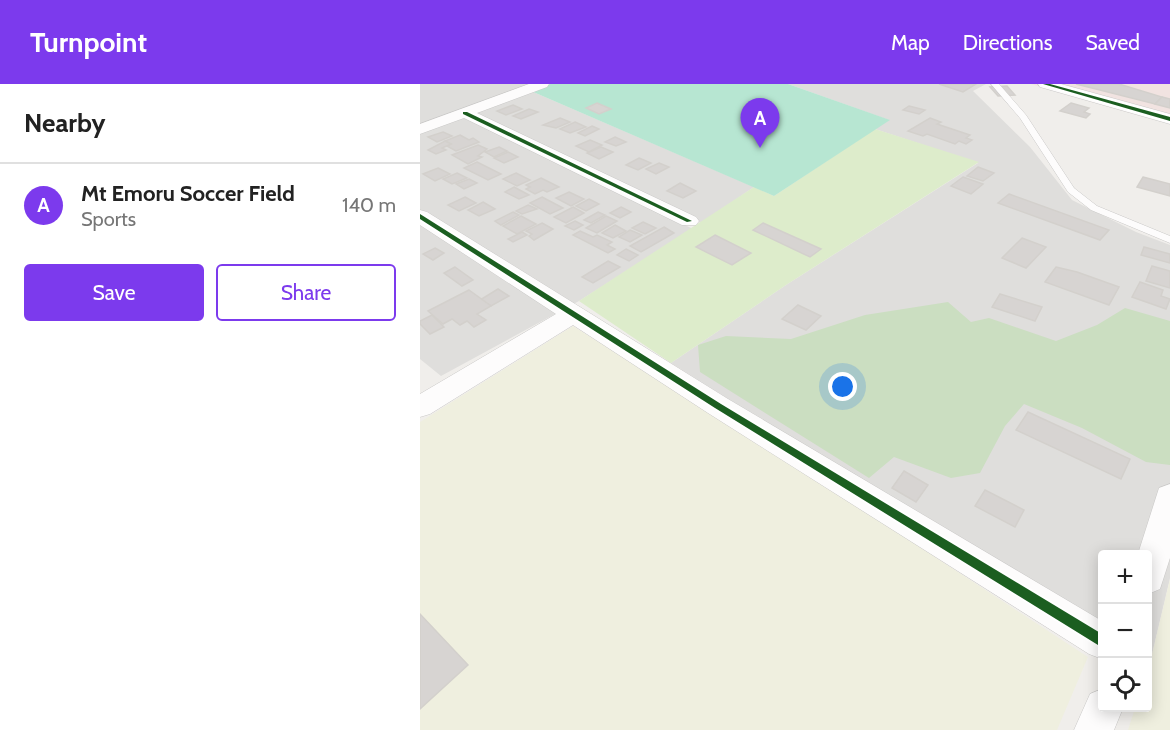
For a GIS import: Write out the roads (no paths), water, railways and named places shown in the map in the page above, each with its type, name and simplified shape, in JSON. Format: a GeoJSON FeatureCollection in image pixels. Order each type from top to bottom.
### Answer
{"type":"FeatureCollection","features":[{"type":"Feature","properties":{"kind":"street"},"geometry":{"type":"LineString","coordinates":[[420,129],[542,84]]}},
{"type":"Feature","properties":{"kind":"street"},"geometry":{"type":"LineString","coordinates":[[1045,84],[1170,119]]}},
{"type":"Feature","properties":{"kind":"street"},"geometry":{"type":"LineString","coordinates":[[487,88],[506,97]]}},
{"type":"Feature","properties":{"kind":"street"},"geometry":{"type":"LineString","coordinates":[[465,113],[689,221]]}},
{"type":"Feature","properties":{"kind":"street"},"geometry":{"type":"LineString","coordinates":[[420,216],[718,406],[1098,639]]}},
{"type":"Feature","properties":{"kind":"street"},"geometry":{"type":"LineString","coordinates":[[420,407],[575,313]]}},
{"type":"Feature","properties":{"kind":"street"},"geometry":{"type":"LineString","coordinates":[[1152,563],[1170,497]]}},
{"type":"Feature","properties":{"kind":"street"},"geometry":{"type":"LineString","coordinates":[[1094,730],[1102,712]]}},
{"type":"Feature","properties":{"kind":"lane"},"geometry":{"type":"LineString","coordinates":[[995,84],[1023,117],[1071,190],[1094,208],[1170,240]]}},
{"type":"Feature","properties":{"kind":"place","name":"Mt Emoru Soccer Field"},"geometry":{"type":"Point","coordinates":[760,148]}}]}
